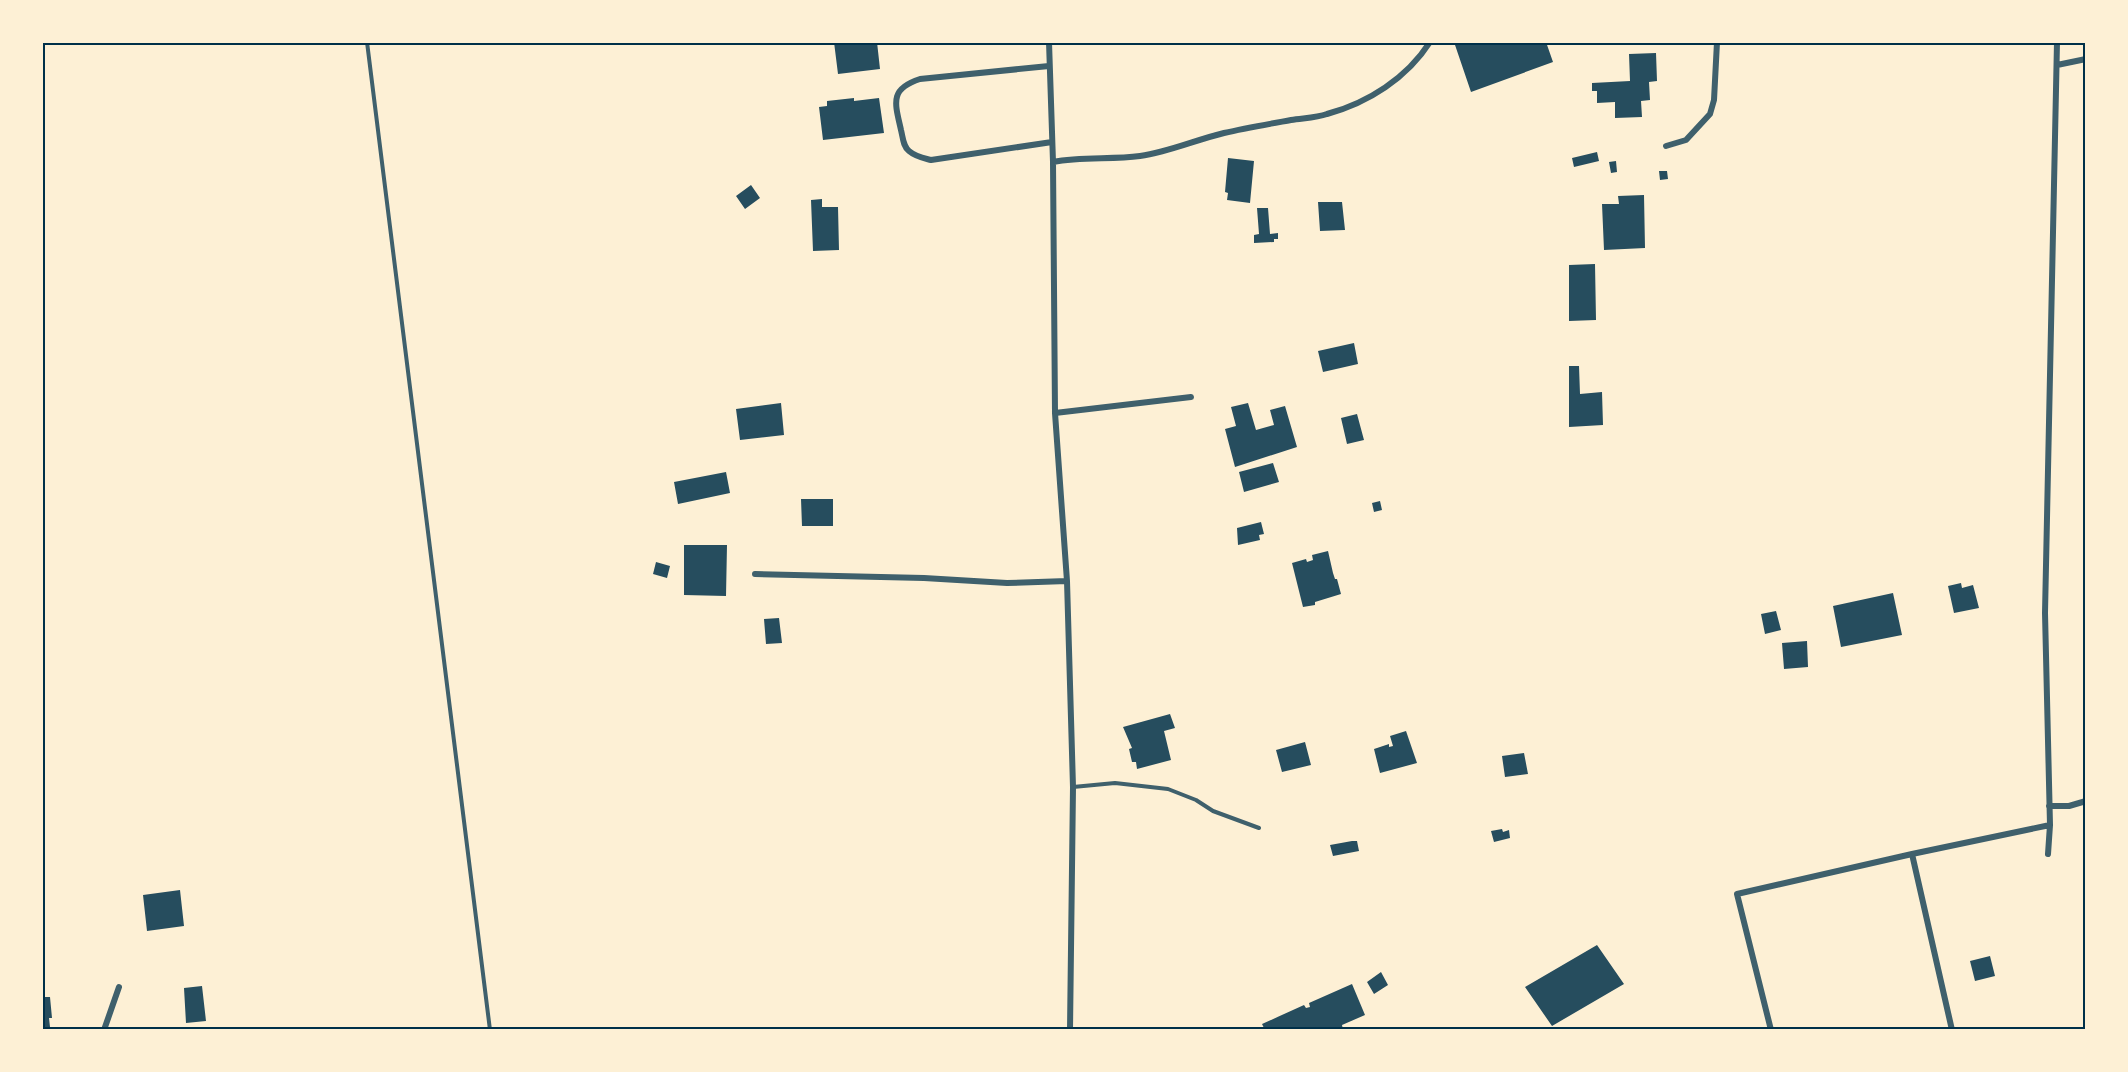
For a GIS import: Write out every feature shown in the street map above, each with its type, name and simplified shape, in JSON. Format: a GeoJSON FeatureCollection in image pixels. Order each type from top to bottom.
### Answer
{"type":"FeatureCollection","features":[{"type":"Feature","properties":{"kind":"street"},"geometry":{"type":"LineString","coordinates":[[1049,42],[1056,413],[1067,581],[1073,787],[1070,1030]]}},
{"type":"Feature","properties":{"kind":"street"},"geometry":{"type":"LineString","coordinates":[[1053,162],[1140,156],[1170,150],[1222,134],[1326,115],[1354,105],[1381,91],[1404,73],[1430,42]]}},
{"type":"Feature","properties":{"kind":"street"},"geometry":{"type":"LineString","coordinates":[[1666,146],[1686,140],[1710,114],[1714,100],[1717,42]]}},
{"type":"Feature","properties":{"kind":"street"},"geometry":{"type":"LineString","coordinates":[[2048,854],[2050,825],[2045,614],[2057,42]]}},
{"type":"Feature","properties":{"kind":"street"},"geometry":{"type":"LineString","coordinates":[[2057,65],[2086,59]]}},
{"type":"Feature","properties":{"kind":"street"},"geometry":{"type":"LineString","coordinates":[[1049,66],[920,79],[901,87],[895,103],[904,146],[918,157],[931,160],[1052,142]]}},
{"type":"Feature","properties":{"kind":"street"},"geometry":{"type":"LineString","coordinates":[[1056,413],[1191,398]]}},
{"type":"Feature","properties":{"kind":"street"},"geometry":{"type":"LineString","coordinates":[[755,574],[924,578],[1007,583],[1067,581]]}},
{"type":"Feature","properties":{"kind":"street"},"geometry":{"type":"LineString","coordinates":[[2049,806],[2069,806],[2086,801]]}},
{"type":"Feature","properties":{"kind":"street"},"geometry":{"type":"LineString","coordinates":[[1771,1030],[1737,894],[2050,825]]}},
{"type":"Feature","properties":{"kind":"street"},"geometry":{"type":"LineString","coordinates":[[1912,854],[1952,1030]]}},
{"type":"Feature","properties":{"kind":"street"},"geometry":{"type":"LineString","coordinates":[[104,1030],[119,987]]}},
{"type":"Feature","properties":{"kind":"lane"},"geometry":{"type":"LineString","coordinates":[[367,42],[490,1030]]}},
{"type":"Feature","properties":{"kind":"lane"},"geometry":{"type":"LineString","coordinates":[[1073,787],[1115,783],[1168,789],[1196,800],[1213,811],[1259,828]]}},
{"type":"Feature","properties":{"kind":"building"},"geometry":{"type":"Polygon","coordinates":[[[834,42],[877,42],[880,69],[838,74],[834,42]]]}},
{"type":"Feature","properties":{"kind":"building"},"geometry":{"type":"Polygon","coordinates":[[[1454,42],[1546,42],[1553,62],[1471,92],[1454,42]]]}},
{"type":"Feature","properties":{"kind":"building"},"geometry":{"type":"Polygon","coordinates":[[[1656,53],[1657,81],[1649,82],[1650,100],[1641,101],[1642,117],[1615,118],[1615,102],[1597,103],[1597,91],[1592,91],[1592,83],[1630,81],[1629,54],[1656,53]]]}},
{"type":"Feature","properties":{"kind":"building"},"geometry":{"type":"Polygon","coordinates":[[[854,98],[854,101],[879,98],[884,133],[823,140],[819,107],[827,106],[827,101],[854,98]]]}},
{"type":"Feature","properties":{"kind":"building"},"geometry":{"type":"Polygon","coordinates":[[[1597,152],[1599,161],[1574,167],[1572,158],[1597,152]]]}},
{"type":"Feature","properties":{"kind":"building"},"geometry":{"type":"Polygon","coordinates":[[[1228,158],[1254,161],[1250,203],[1227,200],[1228,193],[1225,192],[1228,158]]]}},
{"type":"Feature","properties":{"kind":"building"},"geometry":{"type":"Polygon","coordinates":[[[1616,161],[1617,172],[1611,173],[1609,162],[1616,161]]]}},
{"type":"Feature","properties":{"kind":"building"},"geometry":{"type":"Polygon","coordinates":[[[1659,171],[1667,171],[1668,179],[1660,180],[1659,171]]]}},
{"type":"Feature","properties":{"kind":"building"},"geometry":{"type":"Polygon","coordinates":[[[751,185],[760,198],[745,209],[736,196],[751,185]]]}},
{"type":"Feature","properties":{"kind":"building"},"geometry":{"type":"Polygon","coordinates":[[[1644,195],[1645,248],[1604,250],[1602,204],[1619,204],[1618,196],[1644,195]]]}},
{"type":"Feature","properties":{"kind":"building"},"geometry":{"type":"Polygon","coordinates":[[[822,199],[822,207],[838,207],[839,250],[813,251],[811,200],[822,199]]]}},
{"type":"Feature","properties":{"kind":"building"},"geometry":{"type":"Polygon","coordinates":[[[1318,202],[1342,202],[1345,230],[1320,231],[1318,202]]]}},
{"type":"Feature","properties":{"kind":"building"},"geometry":{"type":"Polygon","coordinates":[[[1257,208],[1268,208],[1270,234],[1278,233],[1278,239],[1274,239],[1274,242],[1254,243],[1254,235],[1259,234],[1257,208]]]}},
{"type":"Feature","properties":{"kind":"building"},"geometry":{"type":"Polygon","coordinates":[[[1595,264],[1596,320],[1569,321],[1569,265],[1595,264]]]}},
{"type":"Feature","properties":{"kind":"building"},"geometry":{"type":"Polygon","coordinates":[[[1354,343],[1358,364],[1323,372],[1318,351],[1354,343]]]}},
{"type":"Feature","properties":{"kind":"building"},"geometry":{"type":"Polygon","coordinates":[[[1569,366],[1579,366],[1580,394],[1602,392],[1603,425],[1569,427],[1569,366]]]}},
{"type":"Feature","properties":{"kind":"building"},"geometry":{"type":"Polygon","coordinates":[[[781,403],[784,435],[740,440],[736,409],[781,403]]]}},
{"type":"Feature","properties":{"kind":"building"},"geometry":{"type":"Polygon","coordinates":[[[1248,403],[1256,430],[1274,425],[1270,410],[1285,406],[1297,447],[1235,467],[1225,429],[1236,426],[1231,407],[1248,403]]]}},
{"type":"Feature","properties":{"kind":"building"},"geometry":{"type":"Polygon","coordinates":[[[1357,414],[1364,440],[1347,444],[1341,418],[1357,414]]]}},
{"type":"Feature","properties":{"kind":"building"},"geometry":{"type":"Polygon","coordinates":[[[1273,463],[1279,482],[1244,492],[1239,472],[1273,463]]]}},
{"type":"Feature","properties":{"kind":"building"},"geometry":{"type":"Polygon","coordinates":[[[726,472],[730,493],[678,504],[674,482],[726,472]]]}},
{"type":"Feature","properties":{"kind":"building"},"geometry":{"type":"Polygon","coordinates":[[[801,499],[833,499],[833,526],[802,526],[801,499]]]}},
{"type":"Feature","properties":{"kind":"building"},"geometry":{"type":"Polygon","coordinates":[[[1380,501],[1382,510],[1374,512],[1372,503],[1380,501]]]}},
{"type":"Feature","properties":{"kind":"building"},"geometry":{"type":"Polygon","coordinates":[[[1261,522],[1264,534],[1259,535],[1260,540],[1238,545],[1237,528],[1261,522]]]}},
{"type":"Feature","properties":{"kind":"building"},"geometry":{"type":"Polygon","coordinates":[[[684,545],[727,545],[726,596],[684,595],[684,545]]]}},
{"type":"Feature","properties":{"kind":"building"},"geometry":{"type":"Polygon","coordinates":[[[1328,551],[1341,594],[1315,602],[1315,605],[1303,607],[1292,563],[1306,559],[1307,562],[1313,560],[1312,555],[1328,551]]]}},
{"type":"Feature","properties":{"kind":"building"},"geometry":{"type":"Polygon","coordinates":[[[656,562],[670,566],[667,578],[653,574],[656,562]]]}},
{"type":"Feature","properties":{"kind":"building"},"geometry":{"type":"Polygon","coordinates":[[[1961,583],[1962,588],[1973,585],[1979,608],[1954,613],[1948,586],[1961,583]]]}},
{"type":"Feature","properties":{"kind":"building"},"geometry":{"type":"Polygon","coordinates":[[[1893,593],[1902,635],[1841,647],[1833,606],[1893,593]]]}},
{"type":"Feature","properties":{"kind":"building"},"geometry":{"type":"Polygon","coordinates":[[[1776,611],[1781,630],[1765,634],[1761,614],[1776,611]]]}},
{"type":"Feature","properties":{"kind":"building"},"geometry":{"type":"Polygon","coordinates":[[[779,618],[782,643],[766,644],[764,619],[779,618]]]}},
{"type":"Feature","properties":{"kind":"building"},"geometry":{"type":"Polygon","coordinates":[[[1807,641],[1808,667],[1784,669],[1782,643],[1807,641]]]}},
{"type":"Feature","properties":{"kind":"building"},"geometry":{"type":"Polygon","coordinates":[[[1170,714],[1175,728],[1164,731],[1171,760],[1137,769],[1136,762],[1132,762],[1129,749],[1132,748],[1123,727],[1170,714]]]}},
{"type":"Feature","properties":{"kind":"building"},"geometry":{"type":"Polygon","coordinates":[[[1406,731],[1417,763],[1380,773],[1374,749],[1389,744],[1389,747],[1393,746],[1390,736],[1406,731]]]}},
{"type":"Feature","properties":{"kind":"building"},"geometry":{"type":"Polygon","coordinates":[[[1305,742],[1311,765],[1282,772],[1276,750],[1305,742]]]}},
{"type":"Feature","properties":{"kind":"building"},"geometry":{"type":"Polygon","coordinates":[[[1524,753],[1528,774],[1505,777],[1502,756],[1524,753]]]}},
{"type":"Feature","properties":{"kind":"building"},"geometry":{"type":"Polygon","coordinates":[[[1502,829],[1503,832],[1509,830],[1510,838],[1494,842],[1491,831],[1502,829]]]}},
{"type":"Feature","properties":{"kind":"building"},"geometry":{"type":"Polygon","coordinates":[[[1357,841],[1359,851],[1333,856],[1330,845],[1357,841]]]}},
{"type":"Feature","properties":{"kind":"building"},"geometry":{"type":"Polygon","coordinates":[[[180,890],[184,926],[147,931],[143,895],[180,890]]]}},
{"type":"Feature","properties":{"kind":"building"},"geometry":{"type":"Polygon","coordinates":[[[1597,945],[1624,984],[1552,1026],[1525,987],[1597,945]]]}},
{"type":"Feature","properties":{"kind":"building"},"geometry":{"type":"Polygon","coordinates":[[[1990,956],[1995,976],[1975,981],[1970,961],[1990,956]]]}},
{"type":"Feature","properties":{"kind":"building"},"geometry":{"type":"Polygon","coordinates":[[[1381,972],[1388,985],[1374,994],[1367,982],[1381,972]]]}},
{"type":"Feature","properties":{"kind":"building"},"geometry":{"type":"Polygon","coordinates":[[[1352,984],[1365,1015],[1342,1025],[1343,1030],[1265,1030],[1262,1024],[1304,1005],[1306,1008],[1310,1007],[1309,1003],[1352,984]]]}},
{"type":"Feature","properties":{"kind":"building"},"geometry":{"type":"Polygon","coordinates":[[[202,986],[206,1021],[186,1023],[184,988],[202,986]]]}},
{"type":"Feature","properties":{"kind":"building"},"geometry":{"type":"Polygon","coordinates":[[[42,997],[50,997],[52,1018],[49,1018],[50,1027],[42,1028],[42,997]]]}}]}
